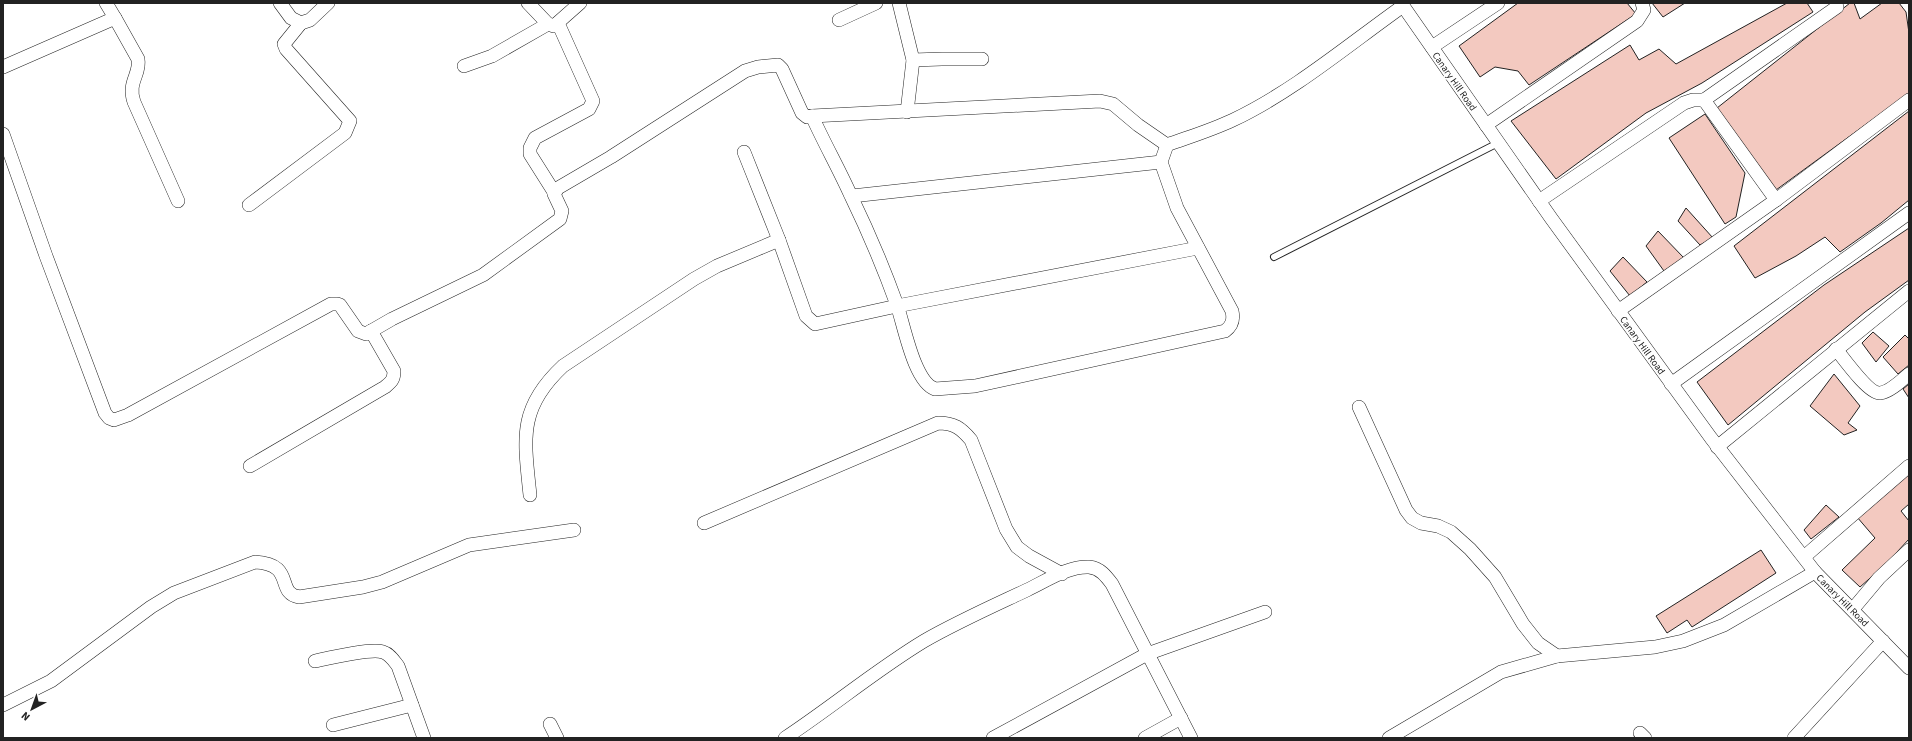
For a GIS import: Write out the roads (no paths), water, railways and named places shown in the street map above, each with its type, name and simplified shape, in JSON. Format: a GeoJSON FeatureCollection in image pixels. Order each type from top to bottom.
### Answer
{"type":"FeatureCollection","features":[{"type":"Feature","properties":{"kind":"street"},"geometry":{"type":"LineString","coordinates":[[106,3],[138,59],[138,64],[131,87],[132,98],[178,201]]}},
{"type":"Feature","properties":{"kind":"street"},"geometry":{"type":"LineString","coordinates":[[280,3],[291,18],[301,23]]}},
{"type":"Feature","properties":{"kind":"street"},"geometry":{"type":"LineString","coordinates":[[249,205],[345,133],[350,121],[286,49],[284,44],[301,23],[310,20],[328,3]]}},
{"type":"Feature","properties":{"kind":"street"},"geometry":{"type":"LineString","coordinates":[[3,134],[49,264],[105,413],[109,418],[114,420],[128,415],[331,304],[340,305],[361,333],[366,334],[483,275],[558,221],[561,217],[562,211],[554,192],[530,154],[532,142],[536,138],[589,109],[593,101],[553,24],[528,3]]}},
{"type":"Feature","properties":{"kind":"street"},"geometry":{"type":"LineString","coordinates":[[464,66],[492,56],[553,24],[580,3]]}},
{"type":"Feature","properties":{"kind":"street"},"geometry":{"type":"LineString","coordinates":[[839,20],[876,3]]}},
{"type":"Feature","properties":{"kind":"street"},"geometry":{"type":"LineString","coordinates":[[899,3],[913,60],[907,112]]}},
{"type":"Feature","properties":{"kind":"street"},"geometry":{"type":"LineString","coordinates":[[1432,47],[1498,3]]}},
{"type":"Feature","properties":{"kind":"street"},"geometry":{"type":"LineString","coordinates":[[1486,125],[1637,21],[1644,10],[1642,3]]}},
{"type":"Feature","properties":{"kind":"street"},"geometry":{"type":"LineString","coordinates":[[812,116],[852,196],[897,306],[908,346],[928,385],[938,390],[975,386],[1225,331],[1232,323],[1232,311],[1177,208],[1161,162],[1167,145],[1232,120],[1292,86],[1402,4]]}},
{"type":"Feature","properties":{"kind":"street","name":"Canary Hill Road"},"geometry":{"type":"LineString","coordinates":[[1402,4],[1498,144],[1718,447],[1815,572],[1853,609],[1909,668]]}},
{"type":"Feature","properties":{"kind":"street"},"geometry":{"type":"LineString","coordinates":[[1539,201],[1684,104],[1692,100],[1704,100],[1837,7]]}},
{"type":"Feature","properties":{"kind":"street"},"geometry":{"type":"LineString","coordinates":[[3,67],[115,18]]}},
{"type":"Feature","properties":{"kind":"street"},"geometry":{"type":"LineString","coordinates":[[913,60],[942,58],[982,59]]}},
{"type":"Feature","properties":{"kind":"street"},"geometry":{"type":"LineString","coordinates":[[554,192],[558,188],[611,157],[734,78],[758,67],[776,64],[780,67],[802,113],[807,117],[1100,101],[1113,104],[1138,125],[1167,145]]}},
{"type":"Feature","properties":{"kind":"street"},"geometry":{"type":"LineString","coordinates":[[1704,100],[1776,200]]}},
{"type":"Feature","properties":{"kind":"street"},"geometry":{"type":"LineString","coordinates":[[1618,311],[1776,200],[1909,100]]}},
{"type":"Feature","properties":{"kind":"street"},"geometry":{"type":"LineString","coordinates":[[744,152],[779,240],[806,316],[811,322],[818,324],[897,306],[1198,248]]}},
{"type":"Feature","properties":{"kind":"street"},"geometry":{"type":"LineString","coordinates":[[852,196],[1161,162]]}},
{"type":"Feature","properties":{"kind":"street"},"geometry":{"type":"LineString","coordinates":[[1671,384],[1909,213]]}},
{"type":"Feature","properties":{"kind":"street"},"geometry":{"type":"LineString","coordinates":[[530,495],[525,448],[527,424],[534,402],[547,381],[564,366],[694,279],[717,266],[779,240]]}},
{"type":"Feature","properties":{"kind":"street"},"geometry":{"type":"LineString","coordinates":[[1718,447],[1836,349],[1909,291]]}},
{"type":"Feature","properties":{"kind":"street"},"geometry":{"type":"LineString","coordinates":[[250,466],[385,388],[392,382],[394,371],[371,331]]}},
{"type":"Feature","properties":{"kind":"street"},"geometry":{"type":"LineString","coordinates":[[1836,349],[1871,390],[1880,393],[1887,391],[1909,374]]}},
{"type":"Feature","properties":{"kind":"street"},"geometry":{"type":"LineString","coordinates":[[1359,407],[1406,510],[1412,518],[1421,523],[1438,526],[1450,532],[1470,550],[1495,577],[1523,624],[1538,643],[1557,656]]}},
{"type":"Feature","properties":{"kind":"street"},"geometry":{"type":"LineString","coordinates":[[704,523],[938,424],[950,423],[961,429],[971,440],[1006,529],[1017,546],[1029,556],[1062,574]]}},
{"type":"Feature","properties":{"kind":"street"},"geometry":{"type":"LineString","coordinates":[[1804,557],[1909,466]]}},
{"type":"Feature","properties":{"kind":"street"},"geometry":{"type":"LineString","coordinates":[[3,705],[51,681],[151,607],[174,594],[255,562],[268,562],[278,568],[287,590],[293,596],[299,597],[363,587],[382,582],[469,545],[488,541],[574,530]]}},
{"type":"Feature","properties":{"kind":"street"},"geometry":{"type":"LineString","coordinates":[[1853,609],[1879,578],[1909,550]]}},
{"type":"Feature","properties":{"kind":"street"},"geometry":{"type":"LineString","coordinates":[[785,738],[826,711],[886,665],[925,641],[1062,574],[1083,567],[1091,567],[1105,575],[1112,584],[1191,738]]}},
{"type":"Feature","properties":{"kind":"street"},"geometry":{"type":"LineString","coordinates":[[1389,738],[1501,672],[1557,656],[1655,647],[1683,641],[1724,625],[1815,572]]}},
{"type":"Feature","properties":{"kind":"street"},"geometry":{"type":"LineString","coordinates":[[993,738],[1147,654],[1265,612]]}},
{"type":"Feature","properties":{"kind":"street"},"geometry":{"type":"LineString","coordinates":[[1794,738],[1883,641]]}},
{"type":"Feature","properties":{"kind":"street"},"geometry":{"type":"LineString","coordinates":[[315,661],[371,652],[382,652],[393,658],[398,666],[424,738]]}},
{"type":"Feature","properties":{"kind":"street"},"geometry":{"type":"LineString","coordinates":[[333,725],[412,705]]}},
{"type":"Feature","properties":{"kind":"street"},"geometry":{"type":"LineString","coordinates":[[1145,738],[1181,718]]}},
{"type":"Feature","properties":{"kind":"street"},"geometry":{"type":"LineString","coordinates":[[550,724],[557,738]]}},
{"type":"Feature","properties":{"kind":"lane"},"geometry":{"type":"LineString","coordinates":[[1274,257],[1498,144]]}}]}
